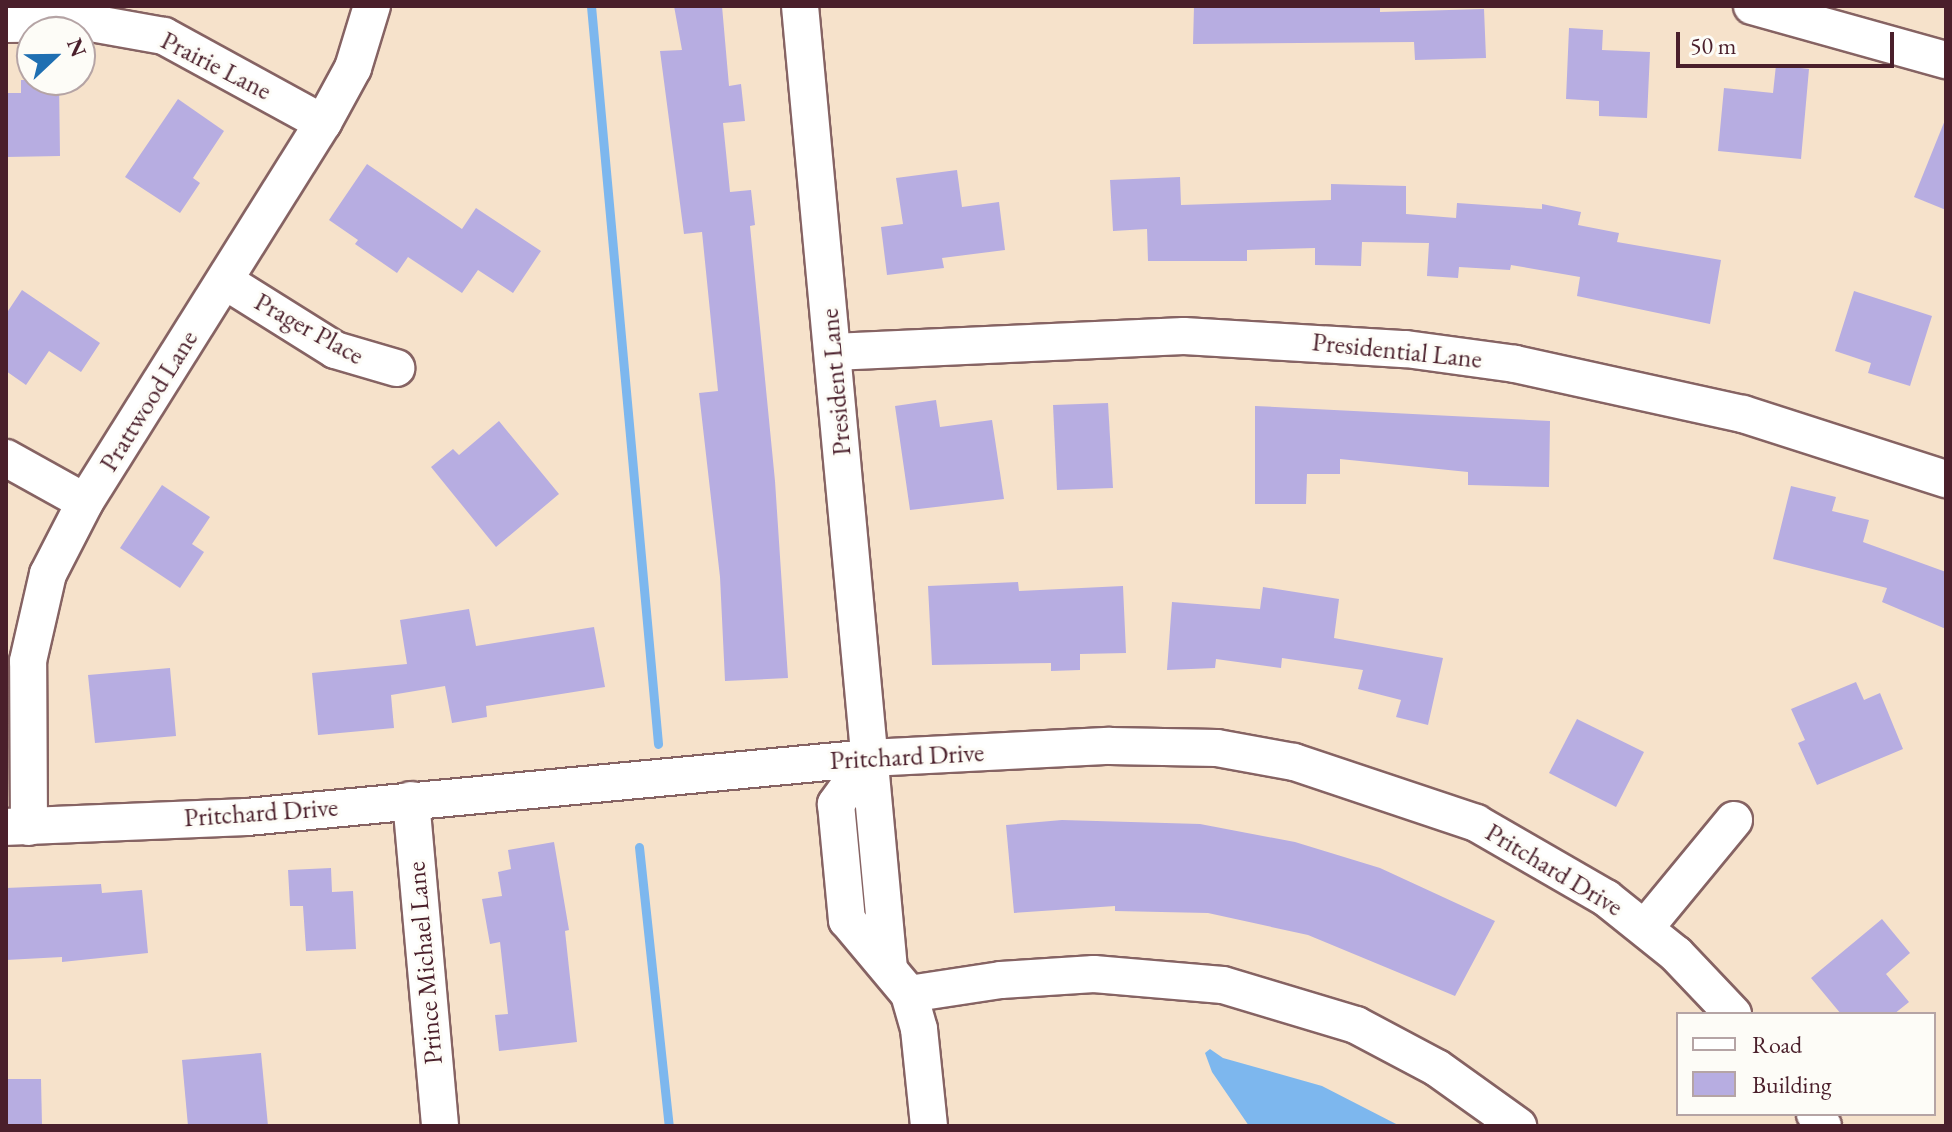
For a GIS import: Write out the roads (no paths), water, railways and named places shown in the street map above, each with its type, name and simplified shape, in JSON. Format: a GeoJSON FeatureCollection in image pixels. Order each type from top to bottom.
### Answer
{"type":"FeatureCollection","features":[{"type":"Feature","properties":{"kind":"street","name":"Prattwood Lane"},"geometry":{"type":"LineString","coordinates":[[18,827],[30,644],[48,574],[85,502],[323,123],[358,55],[372,6]]}},
{"type":"Feature","properties":{"kind":"street","name":"President Lane"},"geometry":{"type":"LineString","coordinates":[[800,6],[869,758],[899,982],[919,1029],[929,1126]]}},
{"type":"Feature","properties":{"kind":"street"},"geometry":{"type":"LineString","coordinates":[[1752,6],[1946,60]]}},
{"type":"Feature","properties":{"kind":"street","name":"Prairie Lane"},"geometry":{"type":"LineString","coordinates":[[6,24],[91,23],[164,36],[323,123]]}},
{"type":"Feature","properties":{"kind":"street","name":"Prager Place"},"geometry":{"type":"LineString","coordinates":[[225,281],[335,350],[396,368]]}},
{"type":"Feature","properties":{"kind":"street","name":"Presidential Lane"},"geometry":{"type":"LineString","coordinates":[[833,352],[1184,336],[1406,349],[1515,364],[1671,396],[1743,414],[1946,479]]}},
{"type":"Feature","properties":{"kind":"street"},"geometry":{"type":"LineString","coordinates":[[6,458],[85,502]]}},
{"type":"Feature","properties":{"kind":"street","name":"Pritchard Drive"},"geometry":{"type":"LineString","coordinates":[[18,827],[247,817],[869,758],[1174,747],[1294,762],[1476,823],[1564,872],[1645,928],[1731,1012]]}},
{"type":"Feature","properties":{"kind":"street","name":"Prince Michael Lane"},"geometry":{"type":"LineString","coordinates":[[411,800],[440,1126]]}},
{"type":"Feature","properties":{"kind":"street"},"geometry":{"type":"LineString","coordinates":[[1645,928],[1734,820]]}},
{"type":"Feature","properties":{"kind":"street"},"geometry":{"type":"LineString","coordinates":[[899,982],[1094,974],[1223,985],[1312,1008],[1368,1031],[1437,1068],[1518,1126]]}},
{"type":"Feature","properties":{"kind":"water"},"geometry":{"type":"Polygon","coordinates":[[[1210,1049],[1223,1058],[1322,1086],[1400,1126],[1249,1126],[1212,1072],[1205,1053],[1210,1049]]]}},
{"type":"Feature","properties":{"kind":"waterway"},"geometry":{"type":"LineString","coordinates":[[591,6],[658,744]]}},
{"type":"Feature","properties":{"kind":"waterway"},"geometry":{"type":"LineString","coordinates":[[639,847],[669,1126]]}}]}
